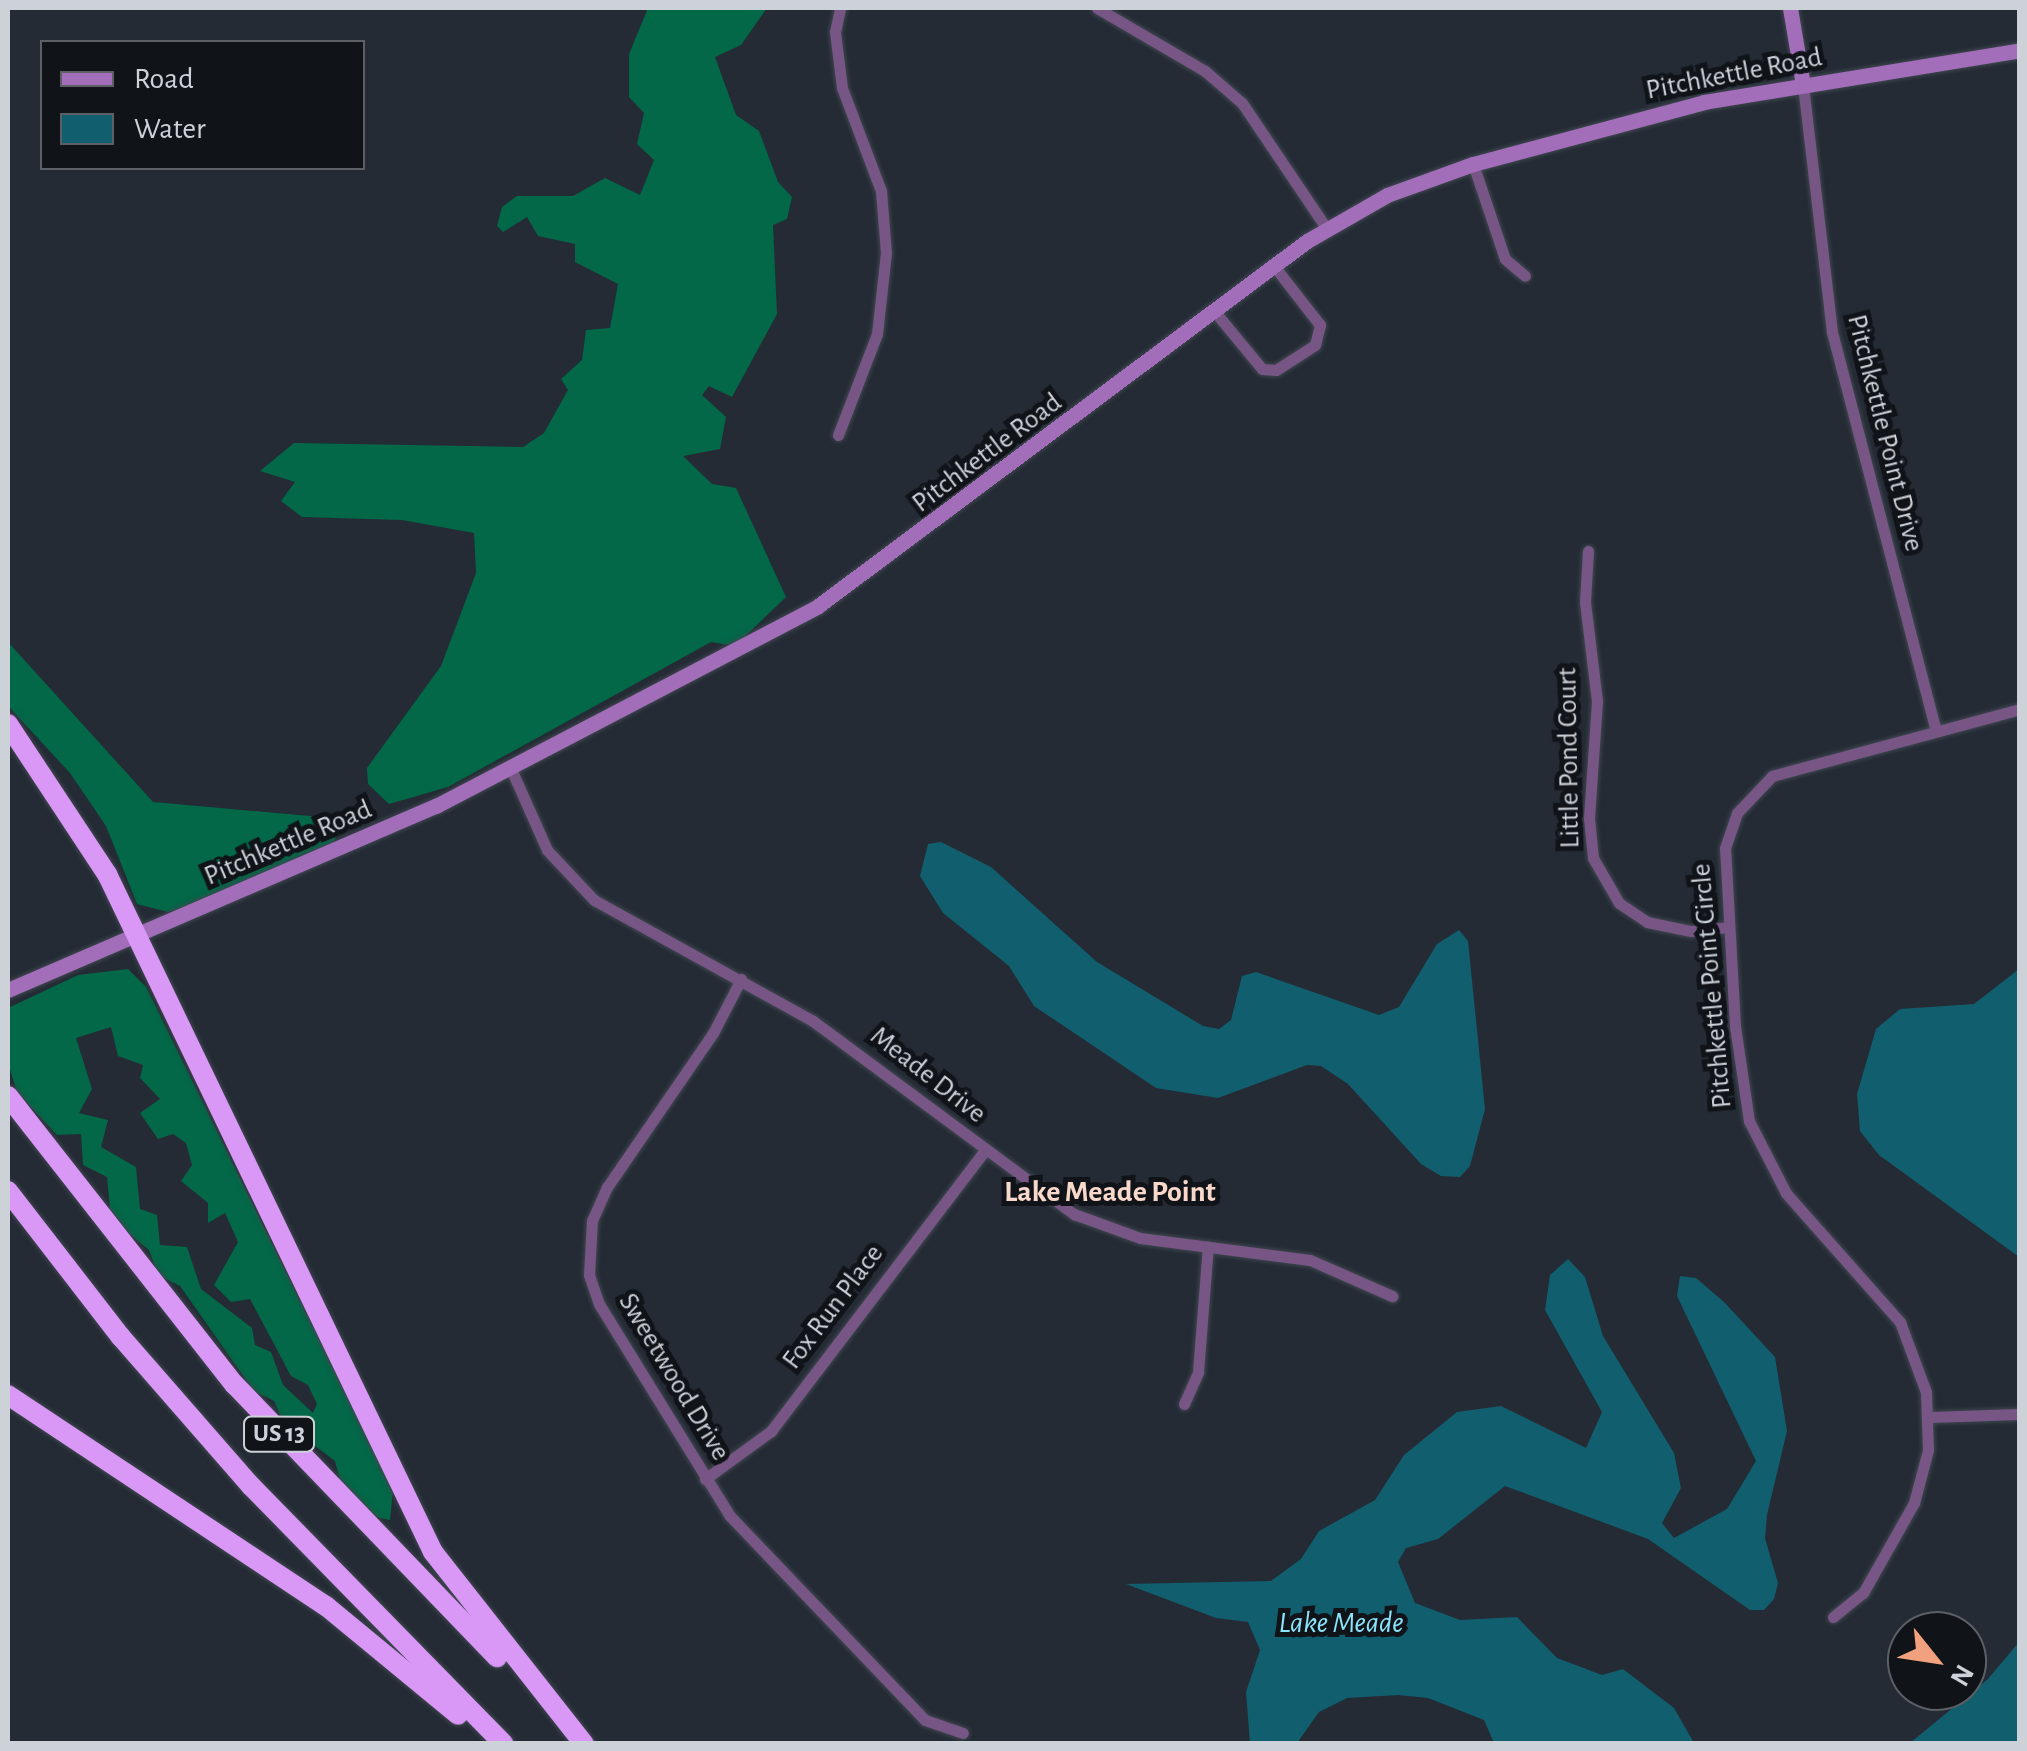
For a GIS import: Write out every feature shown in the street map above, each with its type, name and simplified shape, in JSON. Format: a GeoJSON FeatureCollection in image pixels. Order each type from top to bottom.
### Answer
{"type":"FeatureCollection","features":[{"type":"Feature","properties":{"kind":"highway"},"geometry":{"type":"LineString","coordinates":[[8,724],[75,818],[137,934],[433,1552],[583,1744]]}},
{"type":"Feature","properties":{"kind":"highway","name":"US 13"},"geometry":{"type":"LineString","coordinates":[[8,1096],[235,1385],[583,1744]]}},
{"type":"Feature","properties":{"kind":"highway","name":"US 13"},"geometry":{"type":"LineString","coordinates":[[8,1191],[122,1338],[251,1486],[504,1744]]}},
{"type":"Feature","properties":{"kind":"highway"},"geometry":{"type":"LineString","coordinates":[[8,1395],[326,1606],[493,1744]]}},
{"type":"Feature","properties":{"kind":"main road"},"geometry":{"type":"LineString","coordinates":[[1790,8],[1803,85]]}},
{"type":"Feature","properties":{"kind":"main road","name":"Pitchkettle Road"},"geometry":{"type":"LineString","coordinates":[[8,990],[512,768],[818,606],[1274,266],[1327,228],[1386,195],[1610,124],[1803,85],[2020,50]]}},
{"type":"Feature","properties":{"kind":"street"},"geometry":{"type":"LineString","coordinates":[[838,435],[877,334],[886,253],[877,178],[842,88],[835,32],[840,8]]}},
{"type":"Feature","properties":{"kind":"street"},"geometry":{"type":"LineString","coordinates":[[1097,8],[1205,71],[1242,102],[1327,228]]}},
{"type":"Feature","properties":{"kind":"street"},"geometry":{"type":"LineString","coordinates":[[1122,20],[1128,8]]}},
{"type":"Feature","properties":{"kind":"street","name":"Pitchkettle Point Drive"},"geometry":{"type":"LineString","coordinates":[[1803,85],[1819,178],[1832,332],[1936,730]]}},
{"type":"Feature","properties":{"kind":"street"},"geometry":{"type":"LineString","coordinates":[[1474,164],[1505,259],[1525,276]]}},
{"type":"Feature","properties":{"kind":"street"},"geometry":{"type":"LineString","coordinates":[[1215,312],[1262,369],[1276,370],[1315,346],[1320,325],[1274,266]]}},
{"type":"Feature","properties":{"kind":"street","name":"Little Pond Court"},"geometry":{"type":"LineString","coordinates":[[1588,550],[1585,602],[1597,701],[1589,818],[1594,858],[1619,903],[1647,922],[1690,931],[1728,928]]}},
{"type":"Feature","properties":{"kind":"street","name":"Pitchkettle Point Circle"},"geometry":{"type":"LineString","coordinates":[[1834,1616],[1863,1594],[1900,1532],[1924,1472],[1929,1417],[1918,1364],[1900,1322],[1786,1193],[1758,1147],[1744,1100],[1728,928],[1725,848],[1736,813],[1758,786],[1788,769],[2020,709]]}},
{"type":"Feature","properties":{"kind":"street","name":"Meade Drive"},"geometry":{"type":"LineString","coordinates":[[512,768],[547,850],[574,884],[606,909],[741,980],[869,1059],[1048,1198],[1102,1227],[1310,1260],[1392,1296]]}},
{"type":"Feature","properties":{"kind":"street","name":"Sweetwood Drive"},"geometry":{"type":"LineString","coordinates":[[741,980],[713,1033],[607,1187],[588,1244],[599,1304],[730,1516],[925,1720],[963,1733]]}},
{"type":"Feature","properties":{"kind":"street","name":"Fox Run Place"},"geometry":{"type":"LineString","coordinates":[[705,1479],[770,1431],[985,1150]]}},
{"type":"Feature","properties":{"kind":"street"},"geometry":{"type":"LineString","coordinates":[[1184,1404],[1198,1372],[1208,1246]]}},
{"type":"Feature","properties":{"kind":"street"},"geometry":{"type":"LineString","coordinates":[[1929,1417],[2020,1414]]}},
{"type":"Feature","properties":{"kind":"green space"},"geometry":{"type":"Polygon","coordinates":[[[648,8],[767,8],[741,45],[715,57],[736,115],[759,131],[778,182],[792,197],[787,219],[773,225],[777,314],[732,397],[709,386],[702,395],[726,417],[720,449],[683,456],[712,484],[736,488],[786,597],[735,646],[711,642],[448,787],[389,804],[368,784],[367,768],[441,666],[476,573],[474,533],[402,520],[302,517],[281,501],[295,482],[260,471],[294,443],[523,447],[544,433],[568,390],[561,379],[582,360],[586,330],[610,328],[618,284],[575,262],[575,244],[538,236],[527,217],[503,232],[497,226],[502,207],[517,196],[573,196],[605,178],[640,195],[654,160],[637,144],[644,113],[629,97],[629,54],[648,8]]]}},
{"type":"Feature","properties":{"kind":"green space"},"geometry":{"type":"Polygon","coordinates":[[[8,642],[153,802],[321,817],[338,833],[333,844],[206,903],[168,912],[137,904],[106,826],[70,773],[8,706],[8,642]]]}},
{"type":"Feature","properties":{"kind":"green space"},"geometry":{"type":"Polygon","coordinates":[[[128,969],[146,987],[393,1490],[390,1520],[370,1516],[342,1487],[335,1461],[283,1422],[274,1401],[254,1391],[180,1286],[158,1275],[149,1250],[111,1219],[107,1177],[83,1165],[81,1134],[57,1135],[17,1092],[8,1063],[8,1008],[78,975],[128,969]],[[111,1027],[76,1038],[92,1089],[79,1113],[108,1120],[101,1147],[136,1167],[140,1209],[157,1215],[160,1245],[187,1247],[201,1289],[252,1328],[255,1345],[271,1352],[283,1385],[313,1413],[317,1404],[308,1385],[291,1376],[250,1299],[231,1302],[214,1285],[238,1242],[225,1213],[208,1223],[208,1203],[181,1181],[192,1165],[186,1143],[173,1134],[158,1139],[140,1113],[160,1099],[140,1078],[143,1065],[118,1056],[111,1027]]]}},
{"type":"Feature","properties":{"kind":"water"},"geometry":{"type":"Polygon","coordinates":[[[941,842],[991,867],[1097,962],[1203,1026],[1219,1029],[1231,1020],[1242,976],[1256,972],[1379,1015],[1399,1007],[1437,944],[1459,930],[1468,941],[1485,1109],[1470,1166],[1460,1177],[1441,1176],[1421,1164],[1348,1084],[1321,1066],[1307,1065],[1218,1098],[1156,1088],[1034,1006],[1009,966],[943,913],[920,876],[928,844],[941,842]]]}},
{"type":"Feature","properties":{"kind":"water"},"geometry":{"type":"Polygon","coordinates":[[[2019,969],[2019,1257],[1879,1155],[1860,1131],[1857,1094],[1876,1029],[1900,1009],[1974,1004],[2019,969]]]}},
{"type":"Feature","properties":{"kind":"water","name":"Lake Meade"},"geometry":{"type":"Polygon","coordinates":[[[1568,1259],[1585,1277],[1603,1336],[1674,1453],[1681,1488],[1662,1523],[1674,1538],[1727,1509],[1756,1461],[1677,1296],[1680,1276],[1696,1278],[1775,1357],[1787,1431],[1765,1538],[1778,1583],[1774,1599],[1764,1610],[1750,1610],[1648,1539],[1505,1486],[1438,1539],[1406,1548],[1398,1562],[1415,1603],[1460,1620],[1517,1617],[1557,1658],[1602,1675],[1623,1669],[1674,1708],[1694,1743],[1494,1743],[1484,1720],[1428,1698],[1398,1695],[1347,1698],[1319,1712],[1297,1743],[1250,1743],[1246,1692],[1260,1650],[1248,1622],[1216,1618],[1126,1584],[1271,1581],[1301,1559],[1319,1531],[1375,1500],[1404,1455],[1457,1412],[1501,1406],[1586,1448],[1602,1412],[1545,1310],[1550,1275],[1568,1259]]]}},
{"type":"Feature","properties":{"kind":"water"},"geometry":{"type":"Polygon","coordinates":[[[2019,1642],[2019,1743],[1910,1743],[1949,1711],[1987,1711],[1988,1679],[2019,1642]]]}},
{"type":"Feature","properties":{"kind":"district","name":"Lake Meade Point"},"geometry":{"type":"Point","coordinates":[1110,1192]}}]}
